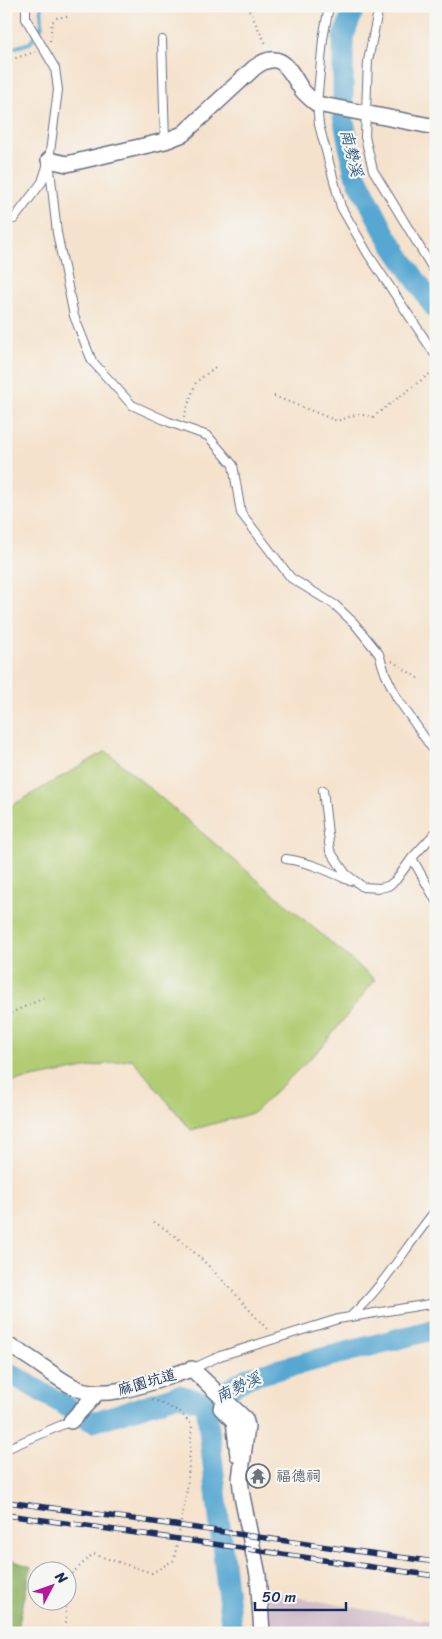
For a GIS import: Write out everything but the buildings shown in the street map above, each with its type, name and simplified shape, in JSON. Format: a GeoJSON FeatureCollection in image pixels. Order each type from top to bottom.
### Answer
{"type":"FeatureCollection","features":[{"type":"Feature","properties":{"kind":"street"},"geometry":{"type":"LineString","coordinates":[[49,160],[67,164],[165,141],[183,134],[254,68],[262,62],[274,59],[284,63],[304,92],[321,105],[436,128]]}},
{"type":"Feature","properties":{"kind":"street","name":"麻園坑道"},"geometry":{"type":"LineString","coordinates":[[6,1344],[31,1357],[73,1387],[96,1393],[117,1392],[188,1370]]}},
{"type":"Feature","properties":{"kind":"street"},"geometry":{"type":"LineString","coordinates":[[188,1370],[239,1420],[240,1479],[258,1575],[262,1633]]}},
{"type":"Feature","properties":{"kind":"street"},"geometry":{"type":"LineString","coordinates":[[71,1421],[96,1393]]}},
{"type":"Feature","properties":{"kind":"lane"},"geometry":{"type":"LineString","coordinates":[[14,219],[42,182],[49,160],[58,90],[55,68],[26,19],[26,6]]}},
{"type":"Feature","properties":{"kind":"lane"},"geometry":{"type":"LineString","coordinates":[[329,6],[323,39],[319,125],[341,207],[368,254],[436,356]]}},
{"type":"Feature","properties":{"kind":"lane"},"geometry":{"type":"LineString","coordinates":[[379,6],[368,61],[363,112],[365,137],[373,170],[436,274]]}},
{"type":"Feature","properties":{"kind":"lane"},"geometry":{"type":"LineString","coordinates":[[162,40],[165,141]]}},
{"type":"Feature","properties":{"kind":"lane"},"geometry":{"type":"LineString","coordinates":[[49,160],[57,233],[74,316],[92,361],[132,405],[181,427],[208,436],[233,465],[242,513],[291,578],[335,605],[354,623],[379,654],[385,673],[397,698],[436,754]]}},
{"type":"Feature","properties":{"kind":"lane"},"geometry":{"type":"LineString","coordinates":[[323,790],[330,851],[346,874],[363,887]]}},
{"type":"Feature","properties":{"kind":"lane"},"geometry":{"type":"LineString","coordinates":[[286,859],[320,867],[363,887],[380,888],[388,886],[396,880],[412,858],[436,832]]}},
{"type":"Feature","properties":{"kind":"lane"},"geometry":{"type":"LineString","coordinates":[[412,858],[436,901]]}},
{"type":"Feature","properties":{"kind":"lane"},"geometry":{"type":"LineString","coordinates":[[350,1317],[368,1301],[386,1279],[436,1210]]}},
{"type":"Feature","properties":{"kind":"lane"},"geometry":{"type":"LineString","coordinates":[[188,1370],[220,1356],[338,1319],[436,1303]]}},
{"type":"Feature","properties":{"kind":"lane"},"geometry":{"type":"LineString","coordinates":[[6,1449],[71,1421]]}},
{"type":"Feature","properties":{"kind":"path"},"geometry":{"type":"LineString","coordinates":[[247,6],[274,59]]}},
{"type":"Feature","properties":{"kind":"path"},"geometry":{"type":"LineString","coordinates":[[50,59],[52,22],[58,17],[71,17]]}},
{"type":"Feature","properties":{"kind":"path"},"geometry":{"type":"LineString","coordinates":[[6,60],[44,49]]}},
{"type":"Feature","properties":{"kind":"path"},"geometry":{"type":"LineString","coordinates":[[181,427],[196,382],[218,365]]}},
{"type":"Feature","properties":{"kind":"path"},"geometry":{"type":"LineString","coordinates":[[274,396],[337,421],[358,414],[373,417],[436,369]]}},
{"type":"Feature","properties":{"kind":"path"},"geometry":{"type":"LineString","coordinates":[[379,654],[419,679]]}},
{"type":"Feature","properties":{"kind":"path"},"geometry":{"type":"LineString","coordinates":[[6,1015],[44,998]]}},
{"type":"Feature","properties":{"kind":"path"},"geometry":{"type":"LineString","coordinates":[[154,1222],[166,1229],[194,1252],[276,1339]]}},
{"type":"Feature","properties":{"kind":"path"},"geometry":{"type":"LineString","coordinates":[[78,1568],[93,1554],[152,1573],[174,1560],[187,1490],[192,1425],[180,1412],[146,1396]]}},
{"type":"Feature","properties":{"kind":"path"},"geometry":{"type":"LineString","coordinates":[[66,1612],[66,1633]]}},
{"type":"Feature","properties":{"kind":"shaded area"},"geometry":{"type":"Polygon","coordinates":[[[267,1592],[436,1622],[436,1633],[269,1633],[267,1592]]]}},
{"type":"Feature","properties":{"kind":"green space"},"geometry":{"type":"Polygon","coordinates":[[[106,751],[375,980],[321,1048],[253,1113],[191,1130],[132,1059],[6,1083],[6,809],[106,751]]]}},
{"type":"Feature","properties":{"kind":"green space"},"geometry":{"type":"Polygon","coordinates":[[[6,1558],[28,1566],[28,1581],[17,1633],[6,1633],[6,1558]]]}},
{"type":"Feature","properties":{"kind":"waterway"},"geometry":{"type":"LineString","coordinates":[[6,47],[13,48],[30,43],[42,26],[41,6]]}},
{"type":"Feature","properties":{"kind":"waterway","name":"南勢溪"},"geometry":{"type":"LineString","coordinates":[[355,6],[343,38],[343,116],[354,172],[386,235],[436,310]]}},
{"type":"Feature","properties":{"kind":"waterway","name":"南勢溪"},"geometry":{"type":"LineString","coordinates":[[232,1633],[206,1403],[249,1377],[436,1329]]}},
{"type":"Feature","properties":{"kind":"waterway"},"geometry":{"type":"LineString","coordinates":[[6,1371],[93,1422],[179,1395],[206,1403]]}},
{"type":"Feature","properties":{"kind":"waterway"},"geometry":{"type":"LineString","coordinates":[[6,1391],[12,1374]]}},
{"type":"Feature","properties":{"kind":"railway"},"geometry":{"type":"LineString","coordinates":[[6,1502],[436,1562]]}},
{"type":"Feature","properties":{"kind":"railway"},"geometry":{"type":"LineString","coordinates":[[6,1515],[436,1576]]}},
{"type":"Feature","properties":{"kind":"place","name":"福德祠"},"geometry":{"type":"Point","coordinates":[258,1476]}}]}
